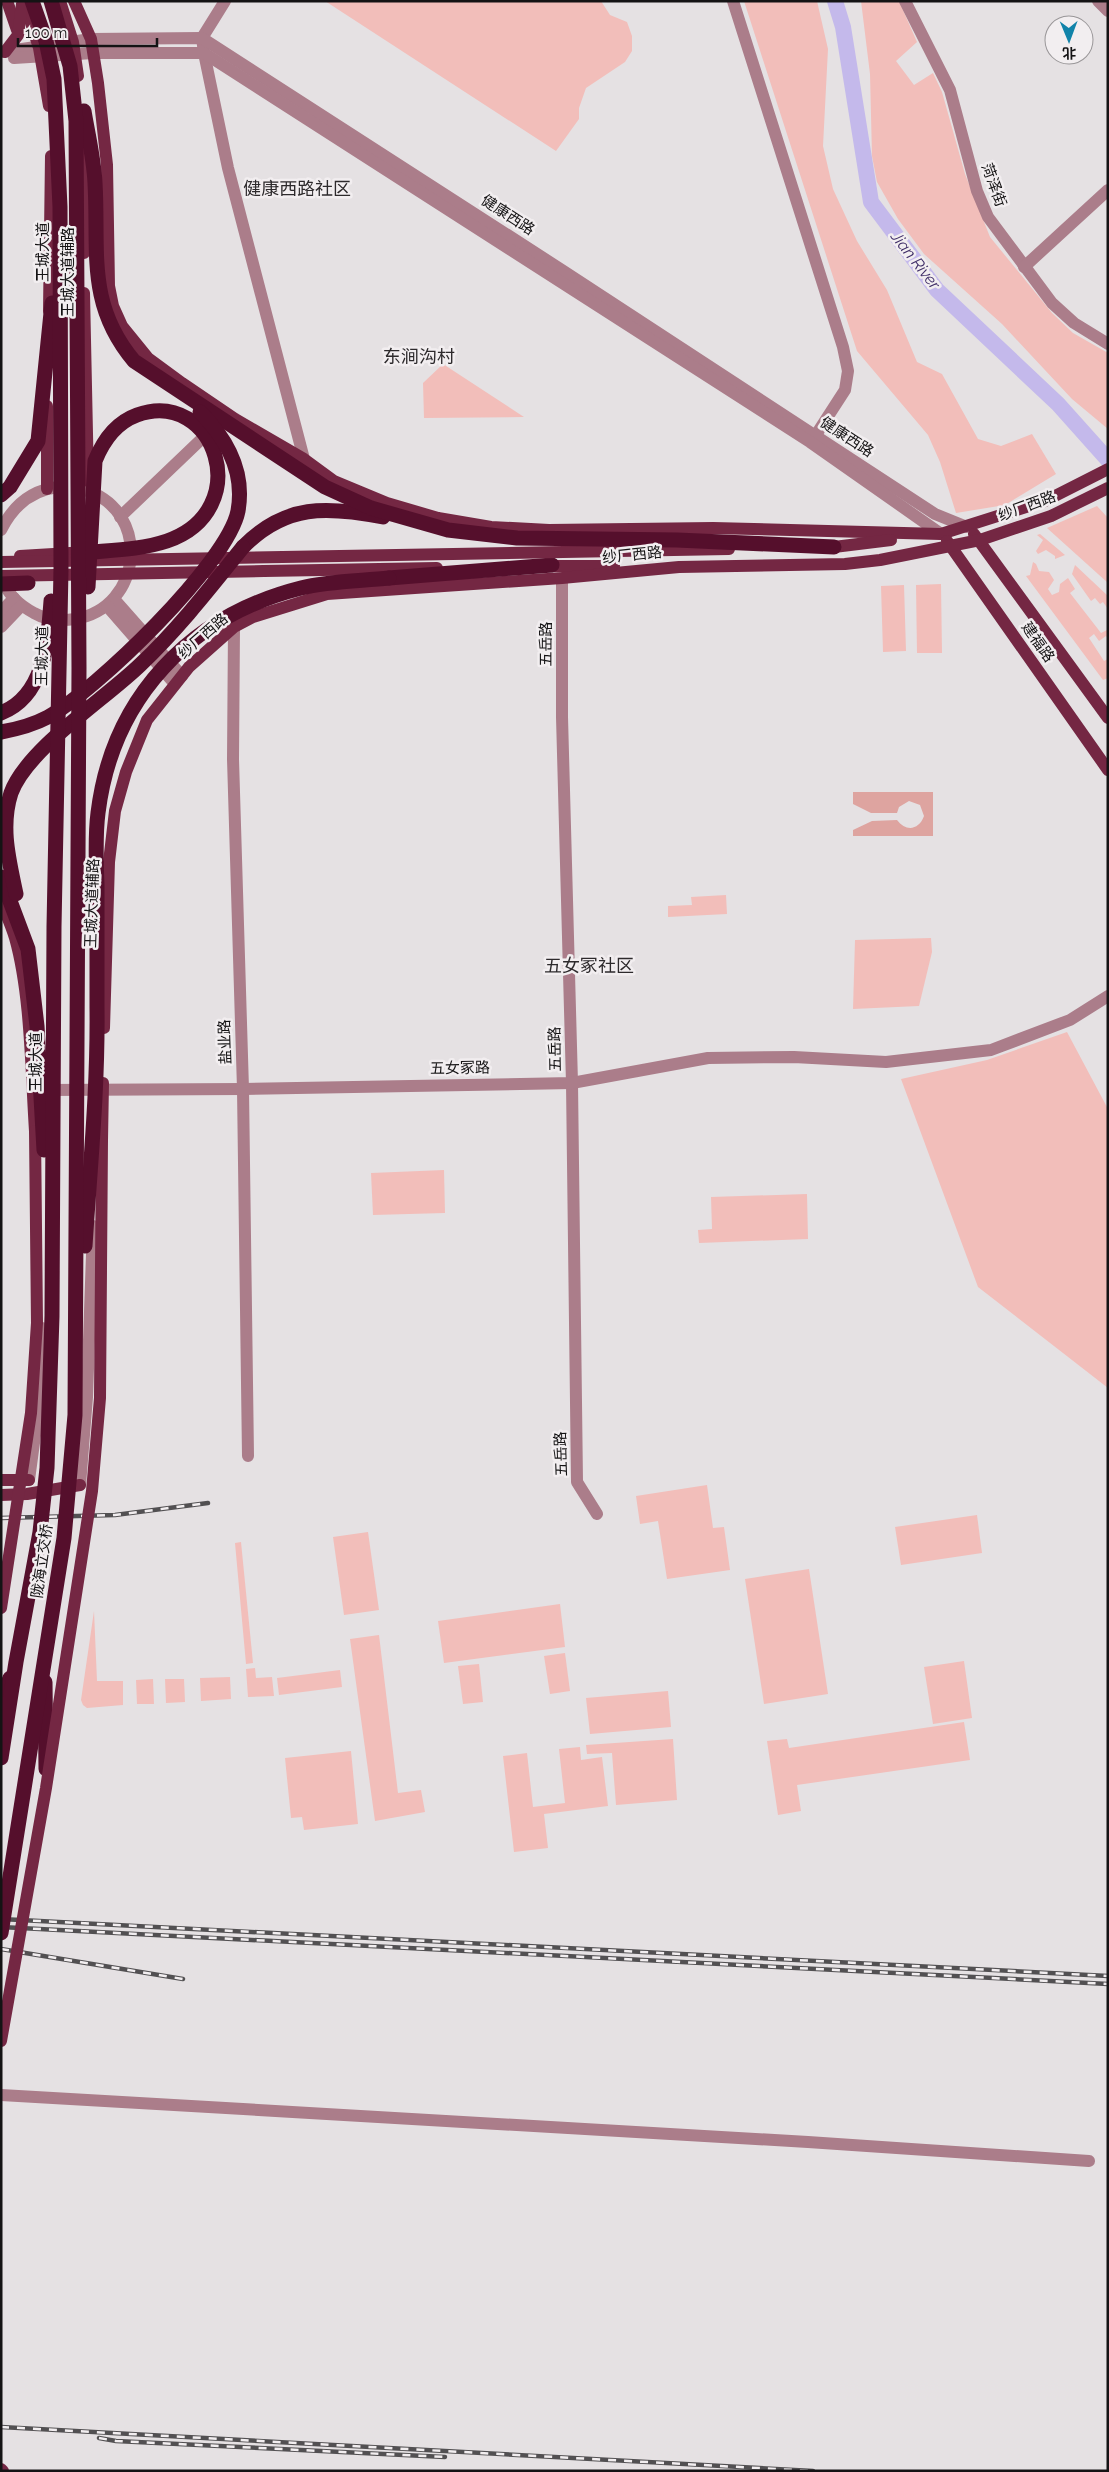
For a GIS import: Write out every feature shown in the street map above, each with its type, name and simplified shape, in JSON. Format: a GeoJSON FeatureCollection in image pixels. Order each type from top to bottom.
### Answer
{"type":"FeatureCollection","features":[{"type":"Feature","properties":{"kind":"highway","name":"王城大道"},"geometry":{"type":"LineString","coordinates":[[32,1],[46,41],[54,79],[60,207],[61,569],[54,927],[52,1316]]}},
{"type":"Feature","properties":{"kind":"highway"},"geometry":{"type":"LineString","coordinates":[[51,1],[70,66],[76,121],[79,668]]}},
{"type":"Feature","properties":{"kind":"highway"},"geometry":{"type":"LineString","coordinates":[[1,732],[26,727],[48,717],[72,701],[131,650],[188,589],[216,554],[229,534],[238,512],[240,491],[233,457],[220,436],[197,409],[163,386],[134,361],[115,336],[103,308],[98,276],[95,181],[92,161],[76,66],[61,12],[56,1]]}},
{"type":"Feature","properties":{"kind":"highway"},"geometry":{"type":"LineString","coordinates":[[1,495],[10,487],[38,441],[60,207]]}},
{"type":"Feature","properties":{"kind":"highway"},"geometry":{"type":"LineString","coordinates":[[1,713],[19,703],[32,688],[44,656],[48,636],[55,537],[60,207]]}},
{"type":"Feature","properties":{"kind":"highway"},"geometry":{"type":"LineString","coordinates":[[134,361],[324,488],[371,508],[448,530]]}},
{"type":"Feature","properties":{"kind":"highway"},"geometry":{"type":"LineString","coordinates":[[79,668],[88,588],[95,468],[100,448],[108,436],[120,424],[143,413],[163,411],[188,420],[200,430],[212,446],[217,462],[219,479],[210,508],[200,521],[187,532],[169,541],[150,546],[92,552]]}},
{"type":"Feature","properties":{"kind":"highway"},"geometry":{"type":"LineString","coordinates":[[51,1390],[43,1138],[37,1026],[28,949],[4,831],[6,812],[18,779],[40,752],[112,691],[160,645],[256,534],[278,520],[295,513],[327,509],[361,513],[448,530],[517,538],[677,540],[834,547]]}},
{"type":"Feature","properties":{"kind":"highway"},"geometry":{"type":"LineString","coordinates":[[75,1415],[98,1050],[98,814],[110,758],[132,710],[151,683],[180,650],[217,621],[257,601],[303,587],[552,565]]}},
{"type":"Feature","properties":{"kind":"highway"},"geometry":{"type":"LineString","coordinates":[[1,584],[28,583]]}},
{"type":"Feature","properties":{"kind":"highway","name":"陇海立交桥"},"geometry":{"type":"LineString","coordinates":[[1,1933],[64,1538],[75,1415],[79,668]]}},
{"type":"Feature","properties":{"kind":"highway"},"geometry":{"type":"LineString","coordinates":[[1,877],[28,949]]}},
{"type":"Feature","properties":{"kind":"highway","name":"陇海立交桥"},"geometry":{"type":"LineString","coordinates":[[1,1758],[16,1662],[40,1532],[47,1468],[52,1316]]}},
{"type":"Feature","properties":{"kind":"highway"},"geometry":{"type":"LineString","coordinates":[[45,1654],[46,1788]]}},
{"type":"Feature","properties":{"kind":"highway"},"geometry":{"type":"LineString","coordinates":[[1,1701],[16,1662]]}},
{"type":"Feature","properties":{"kind":"main road"},"geometry":{"type":"LineString","coordinates":[[7,1],[15,19],[18,35]]}},
{"type":"Feature","properties":{"kind":"main road"},"geometry":{"type":"LineString","coordinates":[[3,55],[18,35],[23,1]]}},
{"type":"Feature","properties":{"kind":"main road","name":"王城大道辅路"},"geometry":{"type":"LineString","coordinates":[[23,1],[40,52],[48,93],[51,143],[47,489]]}},
{"type":"Feature","properties":{"kind":"main road","name":"王城大道辅路"},"geometry":{"type":"LineString","coordinates":[[60,1],[74,48],[84,152],[88,491]]}},
{"type":"Feature","properties":{"kind":"main road"},"geometry":{"type":"LineString","coordinates":[[74,1],[90,39],[93,53],[107,165],[109,286],[113,306],[122,326],[148,358],[228,414]]}},
{"type":"Feature","properties":{"kind":"main road","name":"纱厂西路"},"geometry":{"type":"LineString","coordinates":[[228,414],[304,459],[334,481],[387,503],[438,518],[491,527],[549,530],[713,528],[941,534],[1045,501],[1108,470]]}},
{"type":"Feature","properties":{"kind":"main road","name":"纱厂西路"},"geometry":{"type":"LineString","coordinates":[[179,680],[234,627],[253,617],[328,594],[562,578],[679,567],[845,564],[880,560],[980,540],[1051,516],[1108,488]]}},
{"type":"Feature","properties":{"kind":"main road","name":"建福路"},"geometry":{"type":"LineString","coordinates":[[967,527],[980,540],[1108,718]]}},
{"type":"Feature","properties":{"kind":"main road"},"geometry":{"type":"LineString","coordinates":[[1,562],[834,547],[941,534]]}},
{"type":"Feature","properties":{"kind":"main road","name":"建福路"},"geometry":{"type":"LineString","coordinates":[[941,534],[1108,770]]}},
{"type":"Feature","properties":{"kind":"main road"},"geometry":{"type":"LineString","coordinates":[[1,557],[92,552]]}},
{"type":"Feature","properties":{"kind":"main road"},"geometry":{"type":"LineString","coordinates":[[1,576],[552,565],[679,567]]}},
{"type":"Feature","properties":{"kind":"main road"},"geometry":{"type":"LineString","coordinates":[[28,583],[179,573]]}},
{"type":"Feature","properties":{"kind":"main road","name":"王城大道辅路"},"geometry":{"type":"LineString","coordinates":[[1,2041],[46,1788],[92,1492],[98,1427],[102,1089],[109,862],[115,811],[126,772],[148,720],[179,680]]}},
{"type":"Feature","properties":{"kind":"main road"},"geometry":{"type":"LineString","coordinates":[[1,902],[15,938],[21,968],[29,1036],[35,1131],[37,1322],[31,1413],[1,1608]]}},
{"type":"Feature","properties":{"kind":"main road"},"geometry":{"type":"LineString","coordinates":[[1,1480],[29,1480]]}},
{"type":"Feature","properties":{"kind":"main road"},"geometry":{"type":"LineString","coordinates":[[1,1495],[26,1494],[80,1485]]}},
{"type":"Feature","properties":{"kind":"street"},"geometry":{"type":"LineString","coordinates":[[225,1],[202,38],[204,53],[228,168],[304,459]]}},
{"type":"Feature","properties":{"kind":"street"},"geometry":{"type":"LineString","coordinates":[[733,1],[843,347],[848,371],[845,390],[813,439]]}},
{"type":"Feature","properties":{"kind":"street","name":"菏泽街"},"geometry":{"type":"LineString","coordinates":[[905,1],[950,90],[977,191],[988,217],[1052,303],[1074,323],[1108,344]]}},
{"type":"Feature","properties":{"kind":"street"},"geometry":{"type":"LineString","coordinates":[[1098,1],[1108,11]]}},
{"type":"Feature","properties":{"kind":"street"},"geometry":{"type":"LineString","coordinates":[[74,48],[90,39],[202,38]]}},
{"type":"Feature","properties":{"kind":"street","name":"健康西路"},"geometry":{"type":"LineString","coordinates":[[202,38],[813,439],[941,534]]}},
{"type":"Feature","properties":{"kind":"street"},"geometry":{"type":"LineString","coordinates":[[3,55],[74,48],[93,53],[204,53]]}},
{"type":"Feature","properties":{"kind":"street","name":"健康西路"},"geometry":{"type":"LineString","coordinates":[[204,53],[813,439],[935,514],[967,527]]}},
{"type":"Feature","properties":{"kind":"street"},"geometry":{"type":"LineString","coordinates":[[1024,267],[1108,190]]}},
{"type":"Feature","properties":{"kind":"street"},"geometry":{"type":"LineString","coordinates":[[120,516],[228,414]]}},
{"type":"Feature","properties":{"kind":"street"},"geometry":{"type":"LineString","coordinates":[[1,530],[12,511],[28,497],[47,489],[68,486],[88,491],[106,501],[120,516],[128,532],[132,550],[127,576],[110,602],[86,617],[64,621],[41,617],[18,602],[1,576]]}},
{"type":"Feature","properties":{"kind":"street","name":"五岳路"},"geometry":{"type":"LineString","coordinates":[[562,578],[562,720],[572,1083],[577,1482],[597,1514]]}},
{"type":"Feature","properties":{"kind":"street"},"geometry":{"type":"LineString","coordinates":[[1,612],[18,602]]}},
{"type":"Feature","properties":{"kind":"street"},"geometry":{"type":"LineString","coordinates":[[1,627],[18,602]]}},
{"type":"Feature","properties":{"kind":"street"},"geometry":{"type":"LineString","coordinates":[[110,602],[179,680]]}},
{"type":"Feature","properties":{"kind":"street","name":"盐业路"},"geometry":{"type":"LineString","coordinates":[[234,627],[233,759],[243,1089],[248,1456]]}},
{"type":"Feature","properties":{"kind":"street","name":"五女冢路"},"geometry":{"type":"LineString","coordinates":[[33,1090],[243,1089],[572,1083],[708,1058],[794,1057],[886,1062],[991,1050],[1070,1020],[1108,996]]}},
{"type":"Feature","properties":{"kind":"street"},"geometry":{"type":"LineString","coordinates":[[80,1485],[87,1397],[96,1137],[102,1089]]}},
{"type":"Feature","properties":{"kind":"street"},"geometry":{"type":"LineString","coordinates":[[29,1480],[42,1359],[41,1131],[33,1090]]}},
{"type":"Feature","properties":{"kind":"street"},"geometry":{"type":"LineString","coordinates":[[1,2095],[788,2141],[1089,2161]]}},
{"type":"Feature","properties":{"kind":"shaded area"},"geometry":{"type":"Polygon","coordinates":[[[325,1],[601,1],[610,15],[627,22],[632,36],[632,51],[625,62],[586,88],[579,108],[579,119],[556,151],[325,1]]]}},
{"type":"Feature","properties":{"kind":"shaded area"},"geometry":{"type":"Polygon","coordinates":[[[744,1],[817,1],[828,49],[823,146],[833,189],[857,241],[887,290],[917,362],[942,374],[978,439],[1001,446],[1032,434],[1056,474],[1005,505],[956,513],[940,462],[928,435],[857,351],[744,1]]]}},
{"type":"Feature","properties":{"kind":"shaded area"},"geometry":{"type":"Polygon","coordinates":[[[861,1],[899,1],[917,42],[896,61],[914,85],[933,73],[942,92],[965,174],[990,237],[1052,313],[1073,333],[1108,353],[1108,429],[1072,399],[1002,324],[924,254],[898,219],[877,182],[872,156],[870,74],[861,1]]]}},
{"type":"Feature","properties":{"kind":"shaded area"},"geometry":{"type":"Polygon","coordinates":[[[443,364],[524,417],[424,418],[423,383],[443,364]]]}},
{"type":"Feature","properties":{"kind":"shaded area"},"geometry":{"type":"Polygon","coordinates":[[[1097,506],[1108,518],[1108,583],[1047,528],[1097,506]]]}},
{"type":"Feature","properties":{"kind":"shaded area"},"geometry":{"type":"Polygon","coordinates":[[[1040,534],[1065,555],[1055,559],[1055,556],[1046,550],[1038,554],[1036,551],[1043,540],[1037,535],[1040,534]]]}},
{"type":"Feature","properties":{"kind":"shaded area"},"geometry":{"type":"Polygon","coordinates":[[[1033,562],[1039,571],[1049,572],[1054,580],[1048,589],[1052,595],[1059,592],[1060,584],[1068,578],[1075,589],[1070,593],[1101,633],[1107,630],[1108,639],[1106,636],[1099,641],[1094,634],[1089,638],[1104,661],[1108,659],[1108,678],[1103,680],[1026,576],[1030,575],[1033,562]]]}},
{"type":"Feature","properties":{"kind":"shaded area"},"geometry":{"type":"Polygon","coordinates":[[[1075,565],[1108,596],[1108,609],[1103,602],[1100,604],[1095,598],[1091,601],[1072,574],[1075,565]]]}},
{"type":"Feature","properties":{"kind":"shaded area"},"geometry":{"type":"Polygon","coordinates":[[[941,584],[942,653],[917,653],[916,585],[941,584]]]}},
{"type":"Feature","properties":{"kind":"shaded area"},"geometry":{"type":"Polygon","coordinates":[[[904,585],[906,651],[883,652],[881,586],[904,585]]]}},
{"type":"Feature","properties":{"kind":"shaded area"},"geometry":{"type":"Polygon","coordinates":[[[853,792],[933,792],[933,836],[853,836],[853,830],[872,821],[897,820],[904,826],[912,828],[922,821],[924,816],[920,805],[909,801],[899,807],[897,813],[871,813],[853,804],[853,792]]]}},
{"type":"Feature","properties":{"kind":"shaded area"},"geometry":{"type":"Polygon","coordinates":[[[726,895],[727,914],[668,917],[668,906],[692,905],[691,897],[726,895]]]}},
{"type":"Feature","properties":{"kind":"shaded area"},"geometry":{"type":"Polygon","coordinates":[[[931,938],[932,952],[919,1006],[853,1009],[855,940],[931,938]]]}},
{"type":"Feature","properties":{"kind":"shaded area"},"geometry":{"type":"Polygon","coordinates":[[[1067,1032],[1108,1109],[1108,1388],[978,1287],[901,1079],[987,1060],[1067,1032]]]}},
{"type":"Feature","properties":{"kind":"shaded area"},"geometry":{"type":"Polygon","coordinates":[[[444,1170],[445,1213],[373,1215],[371,1173],[444,1170]]]}},
{"type":"Feature","properties":{"kind":"shaded area"},"geometry":{"type":"Polygon","coordinates":[[[807,1194],[808,1239],[699,1243],[698,1230],[712,1229],[711,1197],[807,1194]]]}},
{"type":"Feature","properties":{"kind":"shaded area"},"geometry":{"type":"Polygon","coordinates":[[[707,1485],[713,1528],[724,1527],[730,1570],[667,1579],[658,1521],[640,1524],[636,1496],[707,1485]]]}},
{"type":"Feature","properties":{"kind":"shaded area"},"geometry":{"type":"Polygon","coordinates":[[[977,1515],[982,1553],[901,1565],[895,1527],[977,1515]]]}},
{"type":"Feature","properties":{"kind":"shaded area"},"geometry":{"type":"Polygon","coordinates":[[[368,1532],[379,1610],[344,1615],[333,1537],[368,1532]]]}},
{"type":"Feature","properties":{"kind":"shaded area"},"geometry":{"type":"Polygon","coordinates":[[[241,1542],[253,1663],[246,1664],[235,1543],[241,1542]]]}},
{"type":"Feature","properties":{"kind":"shaded area"},"geometry":{"type":"Polygon","coordinates":[[[809,1569],[828,1694],[764,1704],[745,1579],[809,1569]]]}},
{"type":"Feature","properties":{"kind":"shaded area"},"geometry":{"type":"Polygon","coordinates":[[[560,1604],[565,1647],[444,1663],[438,1621],[560,1604]]]}},
{"type":"Feature","properties":{"kind":"shaded area"},"geometry":{"type":"Polygon","coordinates":[[[94,1611],[97,1681],[123,1681],[123,1705],[87,1708],[81,1700],[94,1611]]]}},
{"type":"Feature","properties":{"kind":"shaded area"},"geometry":{"type":"Polygon","coordinates":[[[379,1635],[398,1793],[421,1790],[425,1812],[375,1821],[350,1639],[379,1635]]]}},
{"type":"Feature","properties":{"kind":"shaded area"},"geometry":{"type":"Polygon","coordinates":[[[565,1653],[570,1691],[550,1694],[544,1656],[565,1653]]]}},
{"type":"Feature","properties":{"kind":"shaded area"},"geometry":{"type":"Polygon","coordinates":[[[964,1661],[972,1718],[933,1724],[924,1667],[964,1661]]]}},
{"type":"Feature","properties":{"kind":"shaded area"},"geometry":{"type":"Polygon","coordinates":[[[479,1664],[483,1702],[463,1704],[458,1666],[479,1664]]]}},
{"type":"Feature","properties":{"kind":"shaded area"},"geometry":{"type":"Polygon","coordinates":[[[255,1668],[256,1678],[272,1677],[274,1696],[248,1697],[246,1669],[255,1668]]]}},
{"type":"Feature","properties":{"kind":"shaded area"},"geometry":{"type":"Polygon","coordinates":[[[340,1670],[342,1687],[279,1695],[277,1678],[340,1670]]]}},
{"type":"Feature","properties":{"kind":"shaded area"},"geometry":{"type":"Polygon","coordinates":[[[230,1677],[231,1699],[201,1701],[200,1678],[230,1677]]]}},
{"type":"Feature","properties":{"kind":"shaded area"},"geometry":{"type":"Polygon","coordinates":[[[153,1679],[154,1704],[137,1704],[136,1680],[153,1679]]]}},
{"type":"Feature","properties":{"kind":"shaded area"},"geometry":{"type":"Polygon","coordinates":[[[165,1679],[184,1679],[185,1702],[166,1703],[165,1679]]]}},
{"type":"Feature","properties":{"kind":"shaded area"},"geometry":{"type":"Polygon","coordinates":[[[668,1691],[671,1727],[590,1734],[586,1698],[668,1691]]]}},
{"type":"Feature","properties":{"kind":"shaded area"},"geometry":{"type":"Polygon","coordinates":[[[964,1722],[970,1760],[797,1785],[801,1811],[778,1815],[767,1741],[787,1739],[789,1748],[964,1722]]]}},
{"type":"Feature","properties":{"kind":"shaded area"},"geometry":{"type":"Polygon","coordinates":[[[673,1739],[677,1800],[616,1805],[612,1753],[587,1754],[586,1745],[673,1739]]]}},
{"type":"Feature","properties":{"kind":"shaded area"},"geometry":{"type":"Polygon","coordinates":[[[580,1747],[581,1760],[602,1757],[608,1806],[544,1814],[548,1848],[514,1852],[503,1756],[527,1753],[533,1807],[565,1803],[559,1749],[580,1747]]]}},
{"type":"Feature","properties":{"kind":"shaded area"},"geometry":{"type":"Polygon","coordinates":[[[351,1751],[358,1824],[304,1830],[302,1817],[291,1818],[285,1758],[351,1751]]]}},
{"type":"Feature","properties":{"kind":"waterway","name":"Jian River"},"geometry":{"type":"LineString","coordinates":[[835,1],[843,27],[871,202],[937,290],[1058,404],[1108,460]]}},
{"type":"Feature","properties":{"kind":"railway"},"geometry":{"type":"LineString","coordinates":[[1,1518],[115,1515],[208,1503]]}},
{"type":"Feature","properties":{"kind":"railway"},"geometry":{"type":"LineString","coordinates":[[1,1919],[1108,1976]]}},
{"type":"Feature","properties":{"kind":"railway"},"geometry":{"type":"LineString","coordinates":[[1,1927],[1108,1984]]}},
{"type":"Feature","properties":{"kind":"railway"},"geometry":{"type":"LineString","coordinates":[[1,1949],[183,1979]]}},
{"type":"Feature","properties":{"kind":"railway"},"geometry":{"type":"LineString","coordinates":[[1,2427],[813,2471]]}},
{"type":"Feature","properties":{"kind":"railway"},"geometry":{"type":"LineString","coordinates":[[99,2438],[116,2441],[445,2457]]}},
{"type":"Feature","properties":{"kind":"district","name":"健康西路社区"},"geometry":{"type":"Point","coordinates":[297,189]}},
{"type":"Feature","properties":{"kind":"district","name":"东涧沟村"},"geometry":{"type":"Point","coordinates":[419,357]}},
{"type":"Feature","properties":{"kind":"district","name":"五女冢社区"},"geometry":{"type":"Point","coordinates":[589,966]}}]}
